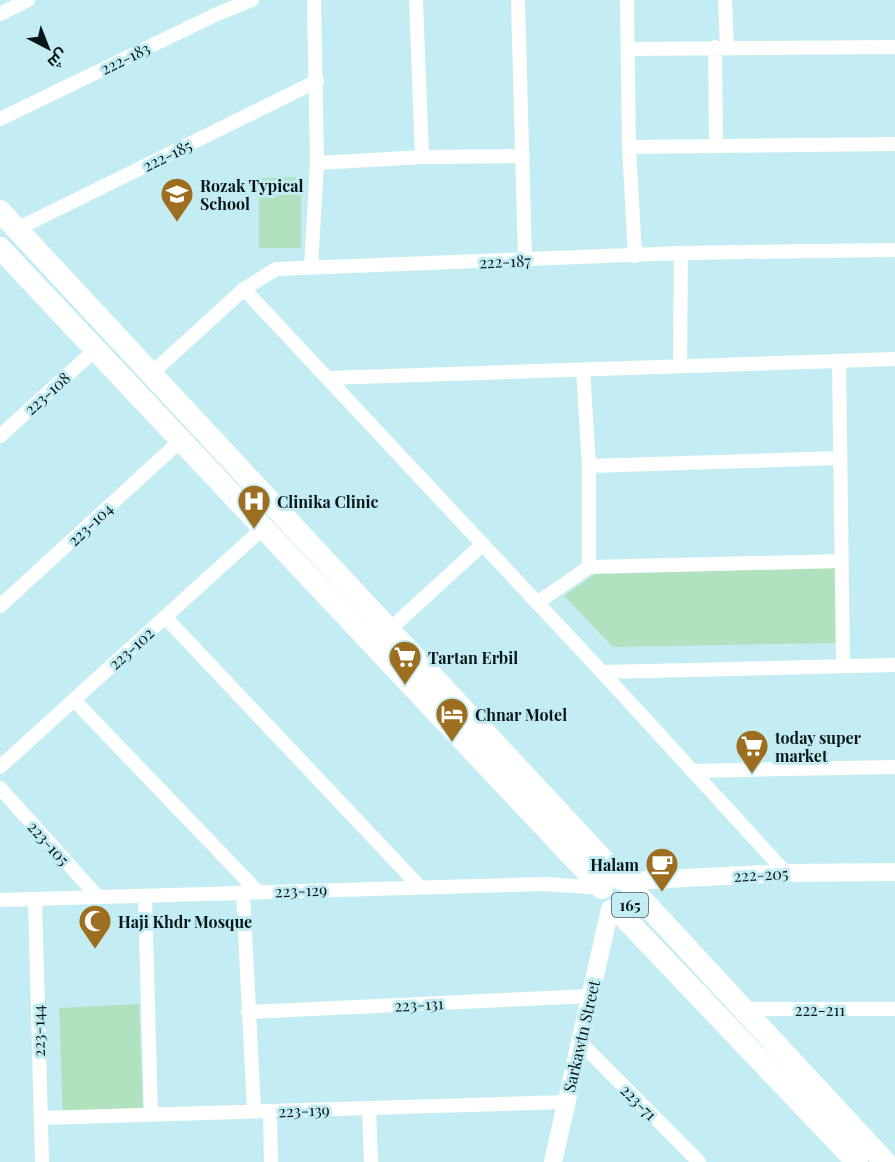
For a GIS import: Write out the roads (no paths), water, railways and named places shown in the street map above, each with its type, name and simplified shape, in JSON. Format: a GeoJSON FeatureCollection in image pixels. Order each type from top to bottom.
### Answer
{"type":"FeatureCollection","features":[{"type":"Feature","properties":{"kind":"main road"},"geometry":{"type":"LineString","coordinates":[[0,211],[389,630],[857,1162]]}},
{"type":"Feature","properties":{"kind":"main road"},"geometry":{"type":"LineString","coordinates":[[0,248],[262,529],[618,893],[745,1009],[885,1162]]}},
{"type":"Feature","properties":{"kind":"main road"},"geometry":{"type":"LineString","coordinates":[[39,290],[58,273]]}},
{"type":"Feature","properties":{"kind":"street"},"geometry":{"type":"LineString","coordinates":[[0,14],[28,0]]}},
{"type":"Feature","properties":{"kind":"street","name":"222-183"},"geometry":{"type":"LineString","coordinates":[[0,119],[216,7],[252,0]]}},
{"type":"Feature","properties":{"kind":"street"},"geometry":{"type":"LineString","coordinates":[[310,267],[317,163],[315,0]]}},
{"type":"Feature","properties":{"kind":"street"},"geometry":{"type":"LineString","coordinates":[[416,0],[422,157]]}},
{"type":"Feature","properties":{"kind":"street"},"geometry":{"type":"LineString","coordinates":[[518,0],[525,260]]}},
{"type":"Feature","properties":{"kind":"street"},"geometry":{"type":"LineString","coordinates":[[627,0],[629,147],[635,256]]}},
{"type":"Feature","properties":{"kind":"street"},"geometry":{"type":"LineString","coordinates":[[716,146],[725,0]]}},
{"type":"Feature","properties":{"kind":"street"},"geometry":{"type":"LineString","coordinates":[[629,48],[895,47]]}},
{"type":"Feature","properties":{"kind":"street","name":"222-185"},"geometry":{"type":"LineString","coordinates":[[17,229],[317,81]]}},
{"type":"Feature","properties":{"kind":"street"},"geometry":{"type":"LineString","coordinates":[[629,147],[895,144]]}},
{"type":"Feature","properties":{"kind":"street"},"geometry":{"type":"LineString","coordinates":[[317,163],[422,157],[523,156]]}},
{"type":"Feature","properties":{"kind":"street","name":"222-187"},"geometry":{"type":"LineString","coordinates":[[152,373],[244,289],[276,269],[681,253],[895,250]]}},
{"type":"Feature","properties":{"kind":"street"},"geometry":{"type":"LineString","coordinates":[[680,366],[681,253]]}},
{"type":"Feature","properties":{"kind":"street"},"geometry":{"type":"LineString","coordinates":[[244,289],[602,672],[786,873]]}},
{"type":"Feature","properties":{"kind":"street","name":"223-108"},"geometry":{"type":"LineString","coordinates":[[0,434],[95,350]]}},
{"type":"Feature","properties":{"kind":"street"},"geometry":{"type":"LineString","coordinates":[[328,378],[895,359]]}},
{"type":"Feature","properties":{"kind":"street"},"geometry":{"type":"LineString","coordinates":[[839,361],[843,665]]}},
{"type":"Feature","properties":{"kind":"street"},"geometry":{"type":"LineString","coordinates":[[583,369],[590,466],[589,567]]}},
{"type":"Feature","properties":{"kind":"street","name":"223-104"},"geometry":{"type":"LineString","coordinates":[[0,606],[179,442]]}},
{"type":"Feature","properties":{"kind":"street"},"geometry":{"type":"LineString","coordinates":[[590,466],[840,458]]}},
{"type":"Feature","properties":{"kind":"street","name":"223-102"},"geometry":{"type":"LineString","coordinates":[[0,767],[262,529]]}},
{"type":"Feature","properties":{"kind":"street"},"geometry":{"type":"LineString","coordinates":[[389,630],[483,544]]}},
{"type":"Feature","properties":{"kind":"street"},"geometry":{"type":"LineString","coordinates":[[537,603],[589,567],[841,561]]}},
{"type":"Feature","properties":{"kind":"street"},"geometry":{"type":"LineString","coordinates":[[165,617],[420,886]]}},
{"type":"Feature","properties":{"kind":"street"},"geometry":{"type":"LineString","coordinates":[[602,672],[895,665]]}},
{"type":"Feature","properties":{"kind":"street"},"geometry":{"type":"LineString","coordinates":[[74,700],[258,892]]}},
{"type":"Feature","properties":{"kind":"street"},"geometry":{"type":"LineString","coordinates":[[692,771],[895,767]]}},
{"type":"Feature","properties":{"kind":"street","name":"223-105"},"geometry":{"type":"LineString","coordinates":[[0,788],[98,897]]}},
{"type":"Feature","properties":{"kind":"street","name":"222-205"},"geometry":{"type":"LineString","coordinates":[[618,893],[786,873],[895,872]]}},
{"type":"Feature","properties":{"kind":"street","name":"223-129"},"geometry":{"type":"LineString","coordinates":[[0,900],[545,884],[618,893]]}},
{"type":"Feature","properties":{"kind":"street"},"geometry":{"type":"LineString","coordinates":[[243,892],[255,1111]]}},
{"type":"Feature","properties":{"kind":"street","name":"Sarkawtn Street"},"geometry":{"type":"LineString","coordinates":[[553,1162],[590,996],[618,893]]}},
{"type":"Feature","properties":{"kind":"street"},"geometry":{"type":"LineString","coordinates":[[145,896],[151,1114]]}},
{"type":"Feature","properties":{"kind":"street","name":"223-144"},"geometry":{"type":"LineString","coordinates":[[35,899],[42,1162]]}},
{"type":"Feature","properties":{"kind":"street","name":"223-131"},"geometry":{"type":"LineString","coordinates":[[248,1012],[590,996]]}},
{"type":"Feature","properties":{"kind":"street","name":"222-211"},"geometry":{"type":"LineString","coordinates":[[745,1009],[895,1009]]}},
{"type":"Feature","properties":{"kind":"street","name":"223-71"},"geometry":{"type":"LineString","coordinates":[[580,1042],[696,1161]]}},
{"type":"Feature","properties":{"kind":"street","name":"223-139"},"geometry":{"type":"LineString","coordinates":[[41,1118],[566,1102]]}},
{"type":"Feature","properties":{"kind":"street"},"geometry":{"type":"LineString","coordinates":[[369,1108],[371,1162]]}},
{"type":"Feature","properties":{"kind":"street"},"geometry":{"type":"LineString","coordinates":[[270,1111],[271,1162]]}},
{"type":"Feature","properties":{"kind":"place","name":"Rozak Typical School"},"geometry":{"type":"Point","coordinates":[177,223]}},
{"type":"Feature","properties":{"kind":"place","name":"Clinika Clinic"},"geometry":{"type":"Point","coordinates":[254,530]}},
{"type":"Feature","properties":{"kind":"place","name":"Tartan Erbil"},"geometry":{"type":"Point","coordinates":[405,686]}},
{"type":"Feature","properties":{"kind":"place","name":"Chnar Motel"},"geometry":{"type":"Point","coordinates":[452,743]}},
{"type":"Feature","properties":{"kind":"place","name":"today super market"},"geometry":{"type":"Point","coordinates":[752,775]}},
{"type":"Feature","properties":{"kind":"place","name":"Halam"},"geometry":{"type":"Point","coordinates":[662,893]}},
{"type":"Feature","properties":{"kind":"place","name":"Haji Khdr Mosque"},"geometry":{"type":"Point","coordinates":[95,950]}}]}
